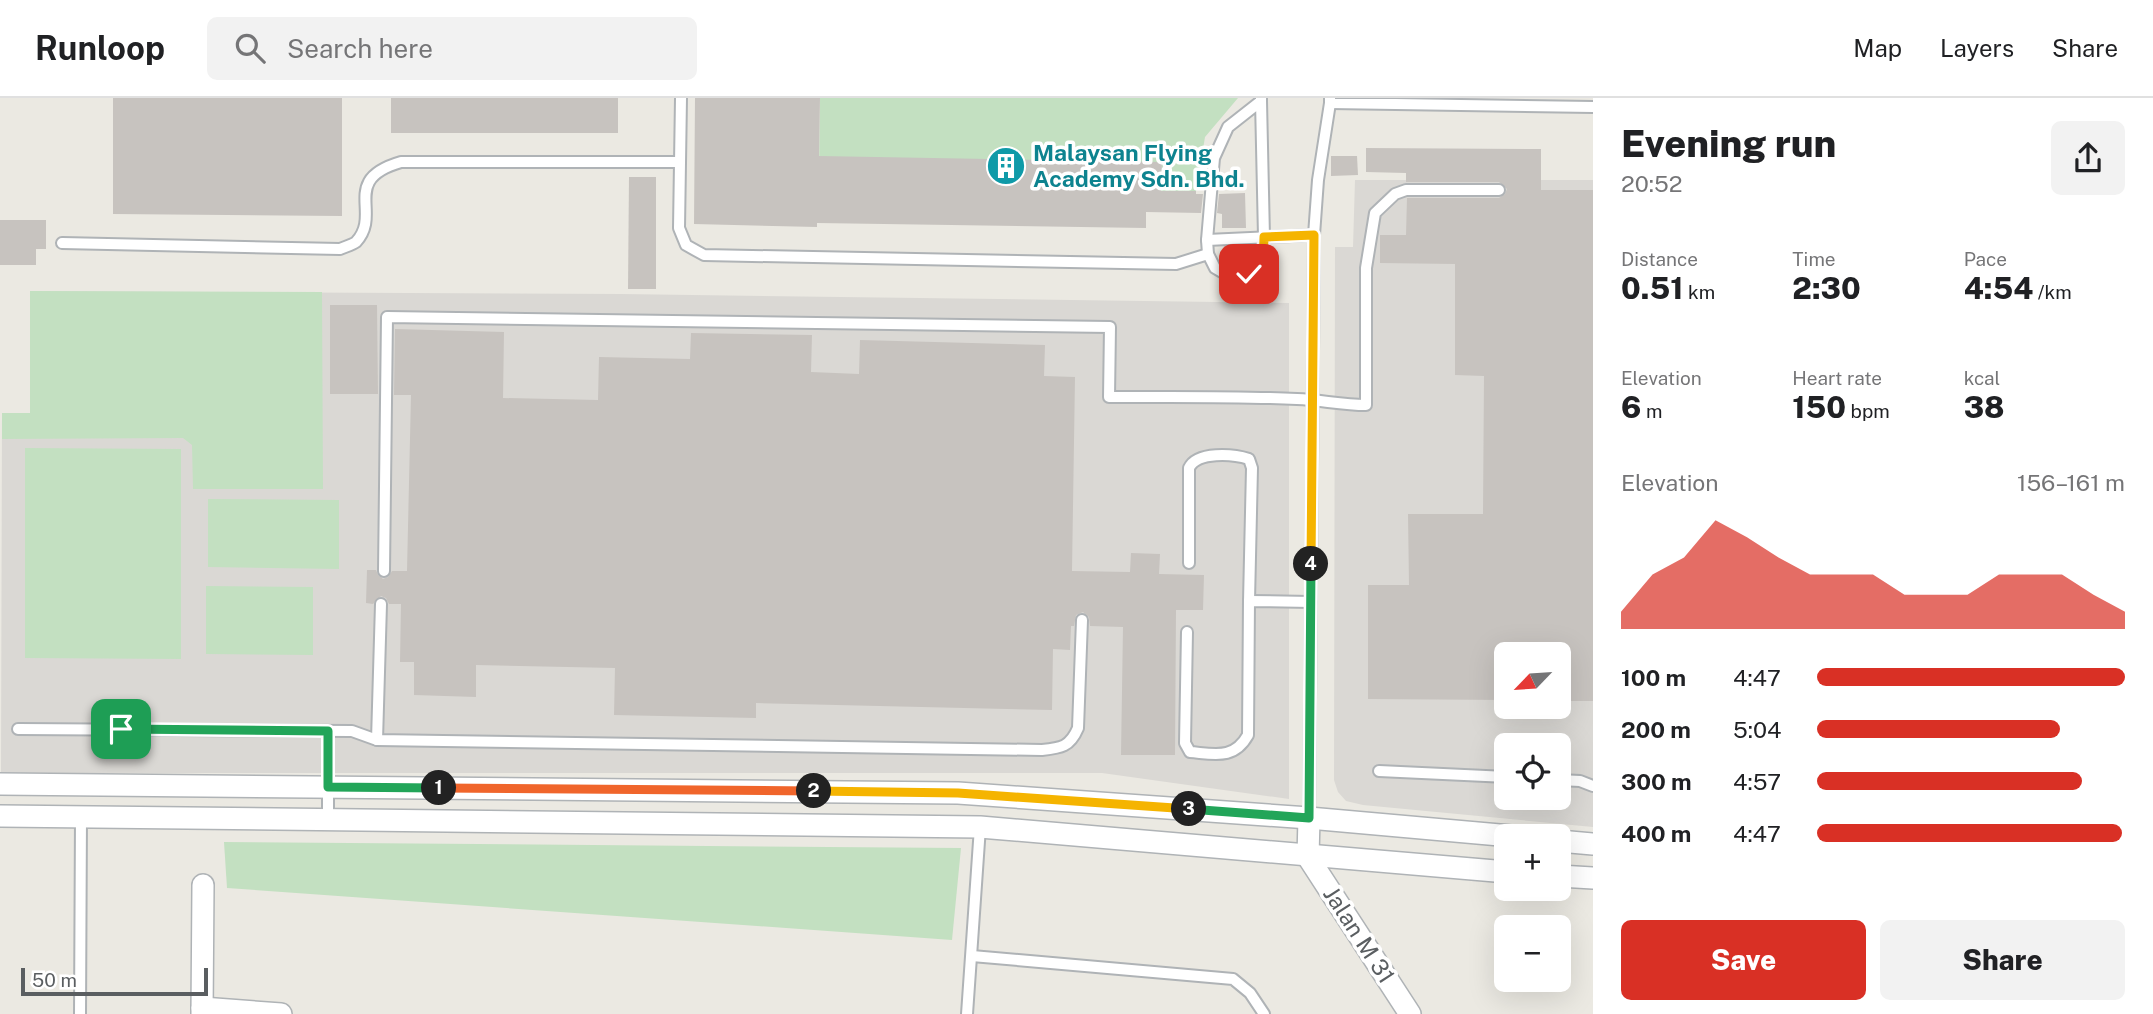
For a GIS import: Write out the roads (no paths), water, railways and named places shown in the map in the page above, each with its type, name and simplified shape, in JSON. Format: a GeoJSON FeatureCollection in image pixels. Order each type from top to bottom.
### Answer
{"type":"FeatureCollection","features":[{"type":"Feature","properties":{"kind":"street"},"geometry":{"type":"LineString","coordinates":[[0,784],[958,793],[1309,818],[1494,834]]}},
{"type":"Feature","properties":{"kind":"street"},"geometry":{"type":"LineString","coordinates":[[0,816],[980,827],[1494,871]]}},
{"type":"Feature","properties":{"kind":"street"},"geometry":{"type":"LineString","coordinates":[[1308,857],[1309,818]]}},
{"type":"Feature","properties":{"kind":"street"},"geometry":{"type":"LineString","coordinates":[[1571,842],[1593,844]]}},
{"type":"Feature","properties":{"kind":"street","name":"Jalan M 31"},"geometry":{"type":"LineString","coordinates":[[1308,857],[1410,1014]]}},
{"type":"Feature","properties":{"kind":"street"},"geometry":{"type":"LineString","coordinates":[[1571,877],[1593,878]]}},
{"type":"Feature","properties":{"kind":"street"},"geometry":{"type":"LineString","coordinates":[[203,885],[202,1011],[281,1014]]}},
{"type":"Feature","properties":{"kind":"lane"},"geometry":{"type":"LineString","coordinates":[[681,98],[679,228],[686,245],[704,255],[1176,264],[1208,254]]}},
{"type":"Feature","properties":{"kind":"lane"},"geometry":{"type":"LineString","coordinates":[[1261,99],[1264,253],[1249,274],[1227,275],[1215,268],[1208,254],[1214,158],[1228,127],[1261,99]]}},
{"type":"Feature","properties":{"kind":"lane"},"geometry":{"type":"LineString","coordinates":[[1309,818],[1314,235],[1318,180],[1330,100],[1593,107]]}},
{"type":"Feature","properties":{"kind":"lane"},"geometry":{"type":"LineString","coordinates":[[62,243],[340,249],[355,242],[363,225],[366,184],[381,168],[401,162],[679,162]]}},
{"type":"Feature","properties":{"kind":"lane"},"geometry":{"type":"LineString","coordinates":[[384,571],[387,317],[1110,327],[1109,397],[1221,396],[1366,405],[1366,268],[1375,213],[1395,194],[1406,190],[1499,190]]}},
{"type":"Feature","properties":{"kind":"lane"},"geometry":{"type":"LineString","coordinates":[[1207,240],[1314,235]]}},
{"type":"Feature","properties":{"kind":"lane"},"geometry":{"type":"LineString","coordinates":[[1187,632],[1185,743],[1190,752],[1227,755],[1241,748],[1248,735],[1252,468],[1249,459],[1200,457],[1191,463],[1189,563]]}},
{"type":"Feature","properties":{"kind":"lane"},"geometry":{"type":"LineString","coordinates":[[1249,601],[1311,601]]}},
{"type":"Feature","properties":{"kind":"lane"},"geometry":{"type":"LineString","coordinates":[[376,740],[381,604]]}},
{"type":"Feature","properties":{"kind":"lane"},"geometry":{"type":"LineString","coordinates":[[18,729],[352,731],[376,740],[1042,750],[1063,748],[1072,741],[1079,729],[1082,620]]}},
{"type":"Feature","properties":{"kind":"lane"},"geometry":{"type":"LineString","coordinates":[[328,731],[328,820]]}},
{"type":"Feature","properties":{"kind":"lane"},"geometry":{"type":"LineString","coordinates":[[1379,771],[1494,776]]}},
{"type":"Feature","properties":{"kind":"lane"},"geometry":{"type":"LineString","coordinates":[[1571,781],[1593,786]]}},
{"type":"Feature","properties":{"kind":"lane"},"geometry":{"type":"LineString","coordinates":[[80,1014],[81,817]]}},
{"type":"Feature","properties":{"kind":"lane"},"geometry":{"type":"LineString","coordinates":[[967,1014],[980,827]]}},
{"type":"Feature","properties":{"kind":"lane"},"geometry":{"type":"LineString","coordinates":[[972,956],[1233,979],[1250,993],[1264,1014]]}},
{"type":"Feature","properties":{"kind":"place","name":"Malaysan Flying Academy Sdn. Bhd."},"geometry":{"type":"Point","coordinates":[1006,166]}}]}
